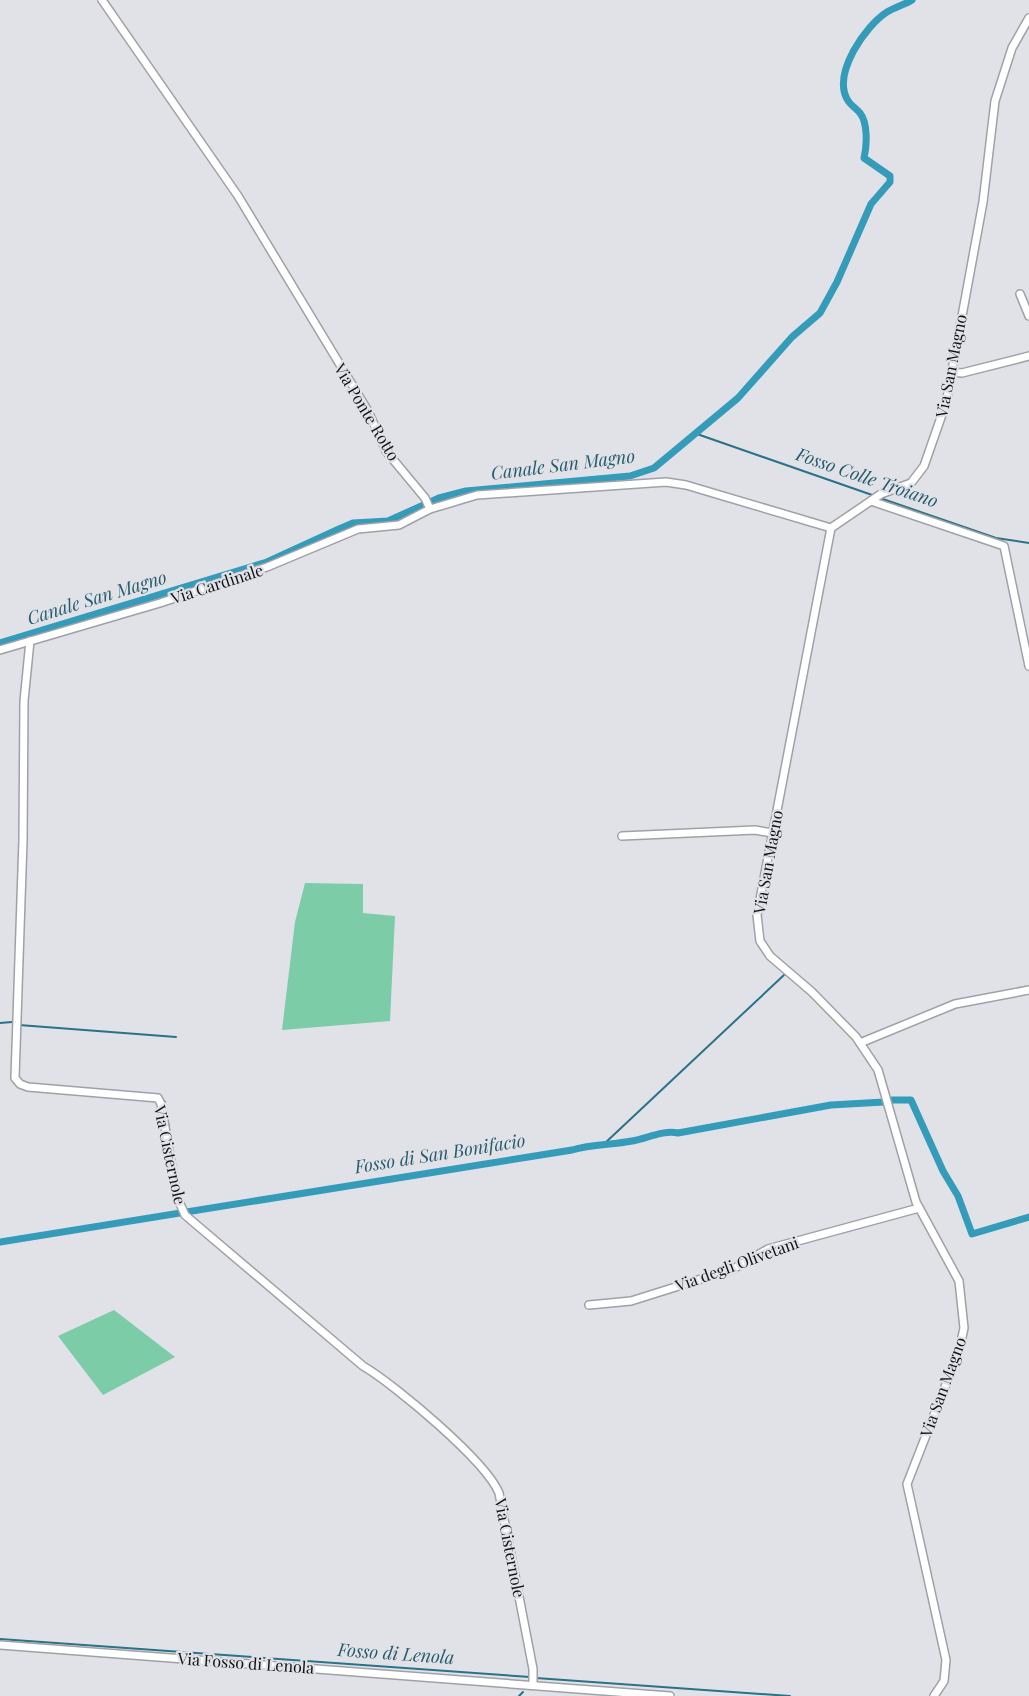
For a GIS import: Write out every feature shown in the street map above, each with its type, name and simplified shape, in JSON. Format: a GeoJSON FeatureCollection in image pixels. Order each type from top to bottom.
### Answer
{"type":"FeatureCollection","features":[{"type":"Feature","properties":{"kind":"street","name":"Via Ponte Rotto"},"geometry":{"type":"LineString","coordinates":[[102,0],[238,196],[368,411],[386,451],[428,504]]}},
{"type":"Feature","properties":{"kind":"street","name":"Via San Magno"},"geometry":{"type":"LineString","coordinates":[[934,1696],[945,1681],[946,1660],[909,1506],[907,1484],[959,1351],[964,1328],[959,1281],[920,1208],[878,1070],[860,1043],[812,992],[770,956],[760,940],[757,915],[831,528],[881,494],[911,483],[924,466],[946,403],[983,202],[995,101],[1012,48],[1029,18]]}},
{"type":"Feature","properties":{"kind":"street"},"geometry":{"type":"LineString","coordinates":[[1020,294],[1029,316]]}},
{"type":"Feature","properties":{"kind":"street"},"geometry":{"type":"LineString","coordinates":[[952,372],[962,373],[1029,356]]}},
{"type":"Feature","properties":{"kind":"street"},"geometry":{"type":"LineString","coordinates":[[428,504],[477,495],[666,482],[831,528]]}},
{"type":"Feature","properties":{"kind":"street"},"geometry":{"type":"LineString","coordinates":[[873,500],[1004,546],[1029,666]]}},
{"type":"Feature","properties":{"kind":"street","name":"Via Cardinale"},"geometry":{"type":"LineString","coordinates":[[0,650],[160,603],[267,567],[358,529],[399,525],[428,504]]}},
{"type":"Feature","properties":{"kind":"street","name":"Via Cisternole"},"geometry":{"type":"LineString","coordinates":[[30,641],[24,701],[23,840],[15,1078],[20,1084],[28,1087],[158,1098],[183,1212],[363,1366],[396,1388],[483,1468],[499,1492],[533,1680]]}},
{"type":"Feature","properties":{"kind":"street"},"geometry":{"type":"LineString","coordinates":[[622,836],[755,830],[772,833]]}},
{"type":"Feature","properties":{"kind":"street"},"geometry":{"type":"LineString","coordinates":[[860,1043],[955,1004],[1029,990]]}},
{"type":"Feature","properties":{"kind":"street","name":"Via degli Olivetani"},"geometry":{"type":"LineString","coordinates":[[589,1305],[631,1301],[733,1269],[768,1249],[920,1208]]}},
{"type":"Feature","properties":{"kind":"street","name":"Via Fosso di Lenola"},"geometry":{"type":"LineString","coordinates":[[0,1645],[533,1680],[670,1696]]}},
{"type":"Feature","properties":{"kind":"green space"},"geometry":{"type":"Polygon","coordinates":[[[305,883],[363,884],[363,913],[395,916],[390,1021],[282,1030],[295,922],[305,883]]]}},
{"type":"Feature","properties":{"kind":"green space"},"geometry":{"type":"Polygon","coordinates":[[[114,1310],[175,1357],[103,1395],[58,1336],[114,1310]]]}},
{"type":"Feature","properties":{"kind":"waterway","name":"Canale San Magno"},"geometry":{"type":"LineString","coordinates":[[0,643],[267,562],[353,523],[388,521],[439,498],[466,491],[630,476],[654,468],[738,398],[792,337],[820,313],[837,282],[871,204],[890,182],[890,176],[864,158],[866,128],[863,117],[847,99],[844,76],[861,39],[878,19],[890,10],[912,0]]}},
{"type":"Feature","properties":{"kind":"waterway","name":"Fosso Colle Troiano"},"geometry":{"type":"LineString","coordinates":[[697,434],[875,496]]}},
{"type":"Feature","properties":{"kind":"waterway","name":"Fosso Colle Troiano"},"geometry":{"type":"LineString","coordinates":[[880,498],[996,538],[1029,543]]}},
{"type":"Feature","properties":{"kind":"waterway"},"geometry":{"type":"LineString","coordinates":[[604,1144],[784,975]]}},
{"type":"Feature","properties":{"kind":"waterway"},"geometry":{"type":"LineString","coordinates":[[0,1023],[12,1022]]}},
{"type":"Feature","properties":{"kind":"waterway"},"geometry":{"type":"LineString","coordinates":[[19,1025],[176,1037]]}},
{"type":"Feature","properties":{"kind":"waterway"},"geometry":{"type":"LineString","coordinates":[[86,1089],[157,1095]]}},
{"type":"Feature","properties":{"kind":"waterway"},"geometry":{"type":"LineString","coordinates":[[161,1099],[165,1102],[171,1142]]}},
{"type":"Feature","properties":{"kind":"waterway","name":"Fosso di San Bonifacio"},"geometry":{"type":"LineString","coordinates":[[892,1100],[911,1100],[943,1171],[958,1196],[972,1234],[1029,1217]]}},
{"type":"Feature","properties":{"kind":"waterway","name":"Fosso di San Bonifacio"},"geometry":{"type":"LineString","coordinates":[[0,1242],[638,1140],[661,1133],[678,1133],[831,1105],[884,1102]]}},
{"type":"Feature","properties":{"kind":"waterway","name":"Fosso di Lenola"},"geometry":{"type":"LineString","coordinates":[[0,1639],[530,1677]]}},
{"type":"Feature","properties":{"kind":"waterway","name":"Fosso di Lenola"},"geometry":{"type":"LineString","coordinates":[[536,1678],[790,1696]]}},
{"type":"Feature","properties":{"kind":"waterway"},"geometry":{"type":"LineString","coordinates":[[519,1696],[523,1692]]}}]}
